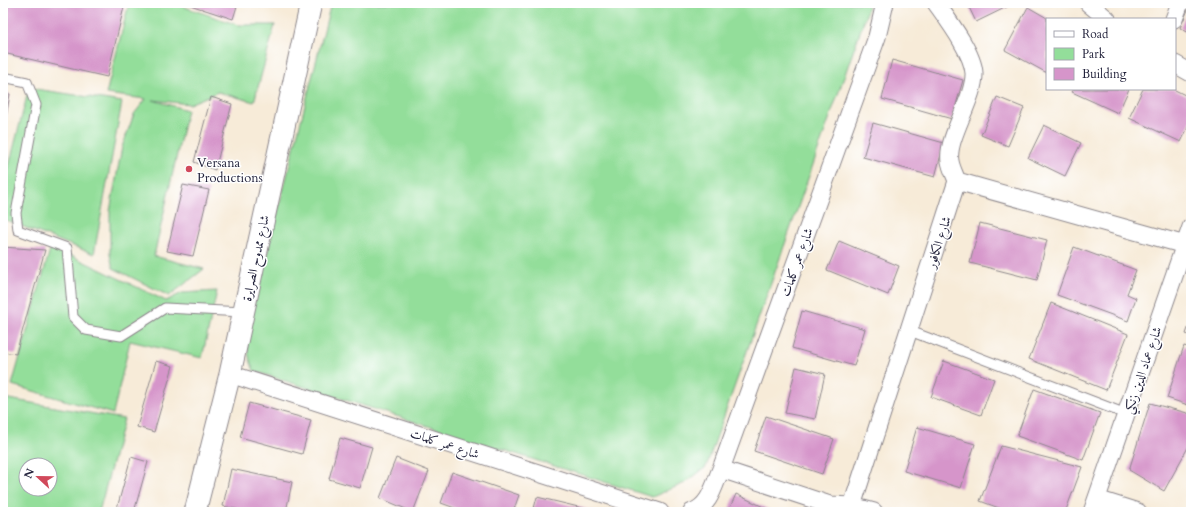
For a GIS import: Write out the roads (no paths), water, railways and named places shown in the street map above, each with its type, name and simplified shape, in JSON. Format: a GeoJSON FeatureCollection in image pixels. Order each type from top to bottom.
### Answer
{"type":"FeatureCollection","features":[{"type":"Feature","properties":{"kind":"street","name":"شارع ممدوح الصرايرة"},"geometry":{"type":"LineString","coordinates":[[195,512],[230,374],[311,3]]}},
{"type":"Feature","properties":{"kind":"street","name":"شارع عمر كلمات"},"geometry":{"type":"LineString","coordinates":[[698,511],[708,499],[721,469],[877,36],[885,3]]}},
{"type":"Feature","properties":{"kind":"street"},"geometry":{"type":"LineString","coordinates":[[936,3],[967,52],[974,72],[971,89],[951,147],[950,161],[957,181],[1185,245]]}},
{"type":"Feature","properties":{"kind":"street"},"geometry":{"type":"LineString","coordinates":[[1088,3],[1106,18]]}},
{"type":"Feature","properties":{"kind":"street"},"geometry":{"type":"LineString","coordinates":[[1174,18],[1180,3]]}},
{"type":"Feature","properties":{"kind":"street"},"geometry":{"type":"LineString","coordinates":[[1176,65],[1191,73]]}},
{"type":"Feature","properties":{"kind":"street","name":"شارع الكافور"},"geometry":{"type":"LineString","coordinates":[[852,506],[910,331],[957,181]]}},
{"type":"Feature","properties":{"kind":"street","name":"شارع عماد الدين زنكي"},"geometry":{"type":"LineString","coordinates":[[1095,506],[1191,227]]}},
{"type":"Feature","properties":{"kind":"street","name":"شارع عمر كلمات"},"geometry":{"type":"LineString","coordinates":[[230,374],[660,512]]}},
{"type":"Feature","properties":{"kind":"street"},"geometry":{"type":"LineString","coordinates":[[721,469],[830,505],[852,506],[874,512]]}},
{"type":"Feature","properties":{"kind":"street"},"geometry":{"type":"LineString","coordinates":[[1095,506],[1138,512]]}},
{"type":"Feature","properties":{"kind":"lane"},"geometry":{"type":"LineString","coordinates":[[3,77],[27,82],[36,104],[16,213],[18,230],[67,248],[73,317],[86,330],[121,336],[165,308],[243,312]]}},
{"type":"Feature","properties":{"kind":"lane"},"geometry":{"type":"LineString","coordinates":[[910,331],[1126,414]]}},
{"type":"Feature","properties":{"kind":"place","name":"Versana Productions"},"geometry":{"type":"Point","coordinates":[189,169]}}]}
